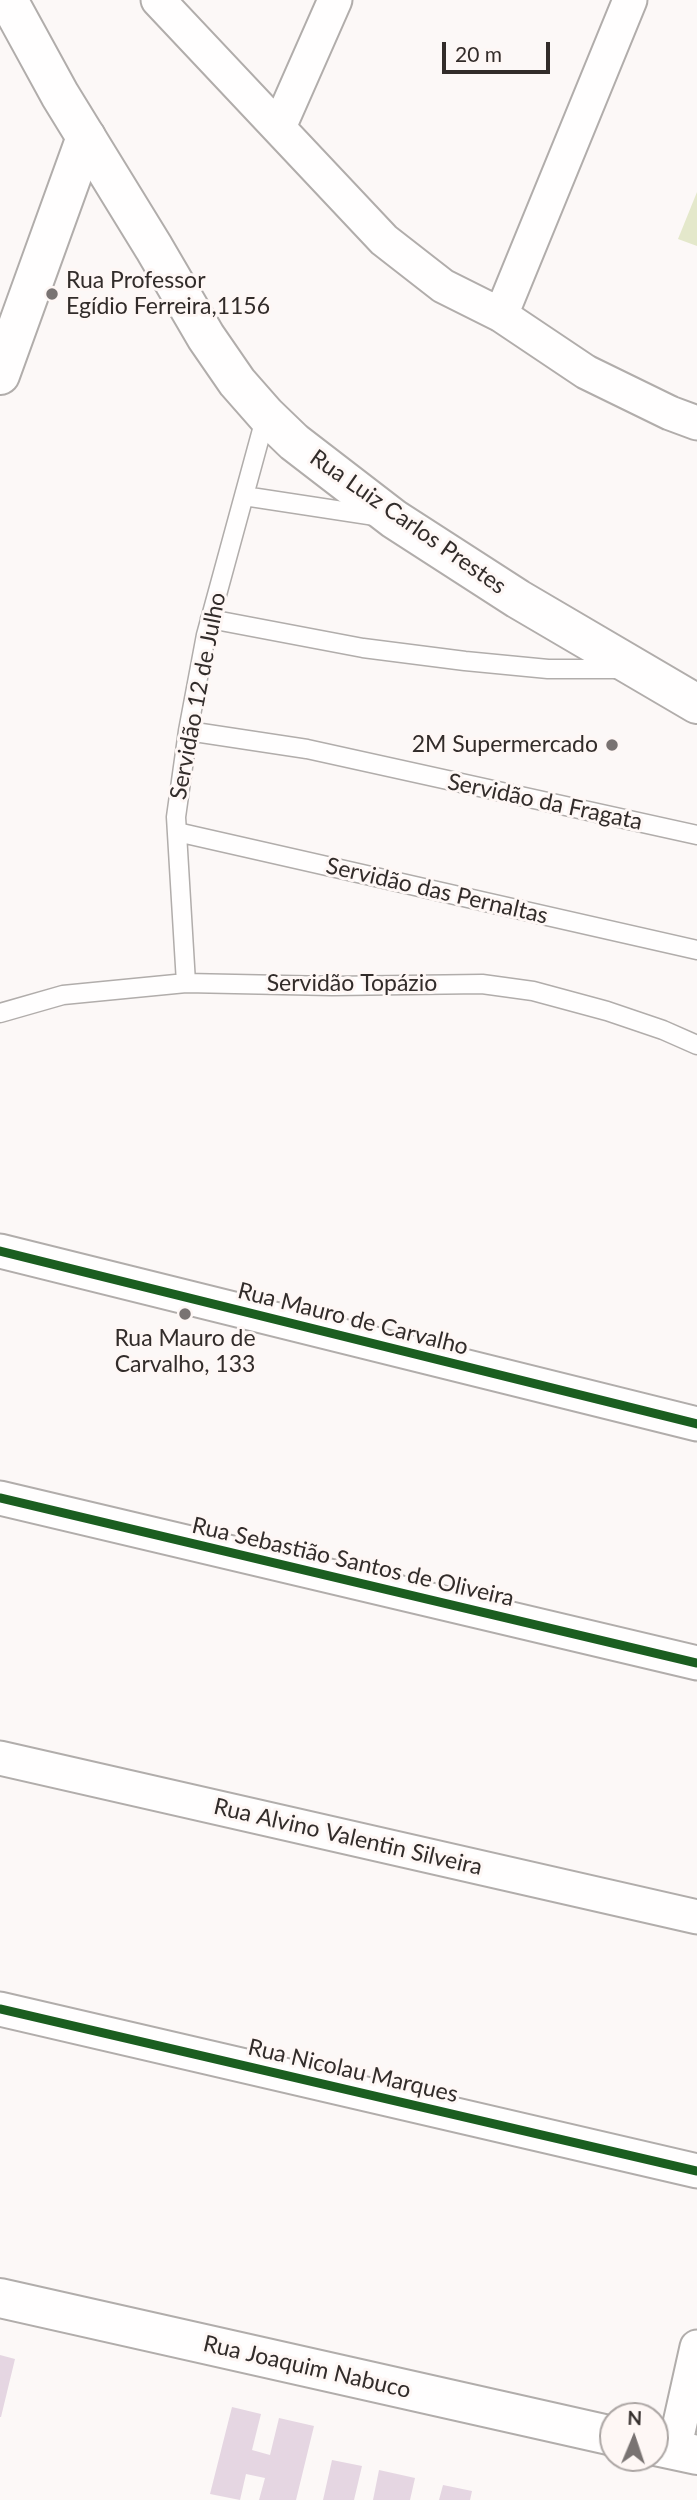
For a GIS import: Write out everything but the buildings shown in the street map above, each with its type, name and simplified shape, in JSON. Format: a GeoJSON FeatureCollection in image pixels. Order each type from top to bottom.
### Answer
{"type":"FeatureCollection","features":[{"type":"Feature","properties":{"kind":"main road","name":"Rua Luiz Carlos Prestes"},"geometry":{"type":"LineString","coordinates":[[8,0],[205,337],[265,415],[294,442],[394,519],[517,599],[697,704]]}},
{"type":"Feature","properties":{"kind":"main road"},"geometry":{"type":"LineString","coordinates":[[0,376],[86,137]]}},
{"type":"Feature","properties":{"kind":"main road","name":"Rua Joaquim Nabuco"},"geometry":{"type":"LineString","coordinates":[[0,2298],[599,2433]]}},
{"type":"Feature","properties":{"kind":"street"},"geometry":{"type":"LineString","coordinates":[[158,0],[384,240],[443,286],[501,315],[586,372],[670,413],[697,423]]}},
{"type":"Feature","properties":{"kind":"street"},"geometry":{"type":"LineString","coordinates":[[279,127],[335,0]]}},
{"type":"Feature","properties":{"kind":"street"},"geometry":{"type":"LineString","coordinates":[[501,315],[630,0]]}},
{"type":"Feature","properties":{"kind":"street","name":"Rua Mauro de Carvalho"},"geometry":{"type":"LineString","coordinates":[[0,1251],[697,1424]]}},
{"type":"Feature","properties":{"kind":"street","name":"Rua Sebastião Santos de Oliveira"},"geometry":{"type":"LineString","coordinates":[[0,1498],[697,1663]]}},
{"type":"Feature","properties":{"kind":"street","name":"Rua Alvino Valentin Silveira"},"geometry":{"type":"LineString","coordinates":[[0,1758],[697,1917]]}},
{"type":"Feature","properties":{"kind":"street","name":"Rua Nicolau Marques"},"geometry":{"type":"LineString","coordinates":[[0,2009],[697,2171]]}},
{"type":"Feature","properties":{"kind":"street"},"geometry":{"type":"LineString","coordinates":[[675,2450],[697,2347]]}},
{"type":"Feature","properties":{"kind":"lane","name":"Servidão 12 de Julho"},"geometry":{"type":"LineString","coordinates":[[186,983],[176,817],[188,730],[210,619],[265,415]]}},
{"type":"Feature","properties":{"kind":"lane"},"geometry":{"type":"LineString","coordinates":[[244,496],[394,519]]}},
{"type":"Feature","properties":{"kind":"lane"},"geometry":{"type":"LineString","coordinates":[[210,619],[363,648],[465,662],[548,669],[637,669]]}},
{"type":"Feature","properties":{"kind":"lane","name":"Servidão da Fragata"},"geometry":{"type":"LineString","coordinates":[[188,730],[307,749],[697,835]]}},
{"type":"Feature","properties":{"kind":"lane","name":"Servidão das Pernaltas"},"geometry":{"type":"LineString","coordinates":[[177,832],[697,950]]}},
{"type":"Feature","properties":{"kind":"lane","name":"Servidão Topázio"},"geometry":{"type":"LineString","coordinates":[[0,1013],[63,995],[186,983],[332,986],[482,984],[533,991],[607,1011],[697,1045]]}},
{"type":"Feature","properties":{"kind":"green space"},"geometry":{"type":"Polygon","coordinates":[[[697,192],[697,246],[678,239],[697,192]]]}},
{"type":"Feature","properties":{"kind":"cycle path"},"geometry":{"type":"LineString","coordinates":[[0,1251],[697,1424]]}},
{"type":"Feature","properties":{"kind":"cycle path"},"geometry":{"type":"LineString","coordinates":[[0,1498],[697,1663]]}},
{"type":"Feature","properties":{"kind":"cycle path"},"geometry":{"type":"LineString","coordinates":[[0,2009],[697,2171]]}},
{"type":"Feature","properties":{"kind":"place","name":"Rua Professor Egídio Ferreira,1156"},"geometry":{"type":"Point","coordinates":[52,294]}},
{"type":"Feature","properties":{"kind":"place","name":"2M Supermercado"},"geometry":{"type":"Point","coordinates":[612,745]}},
{"type":"Feature","properties":{"kind":"place","name":"Rua Mauro de Carvalho, 133"},"geometry":{"type":"Point","coordinates":[185,1314]}}]}
